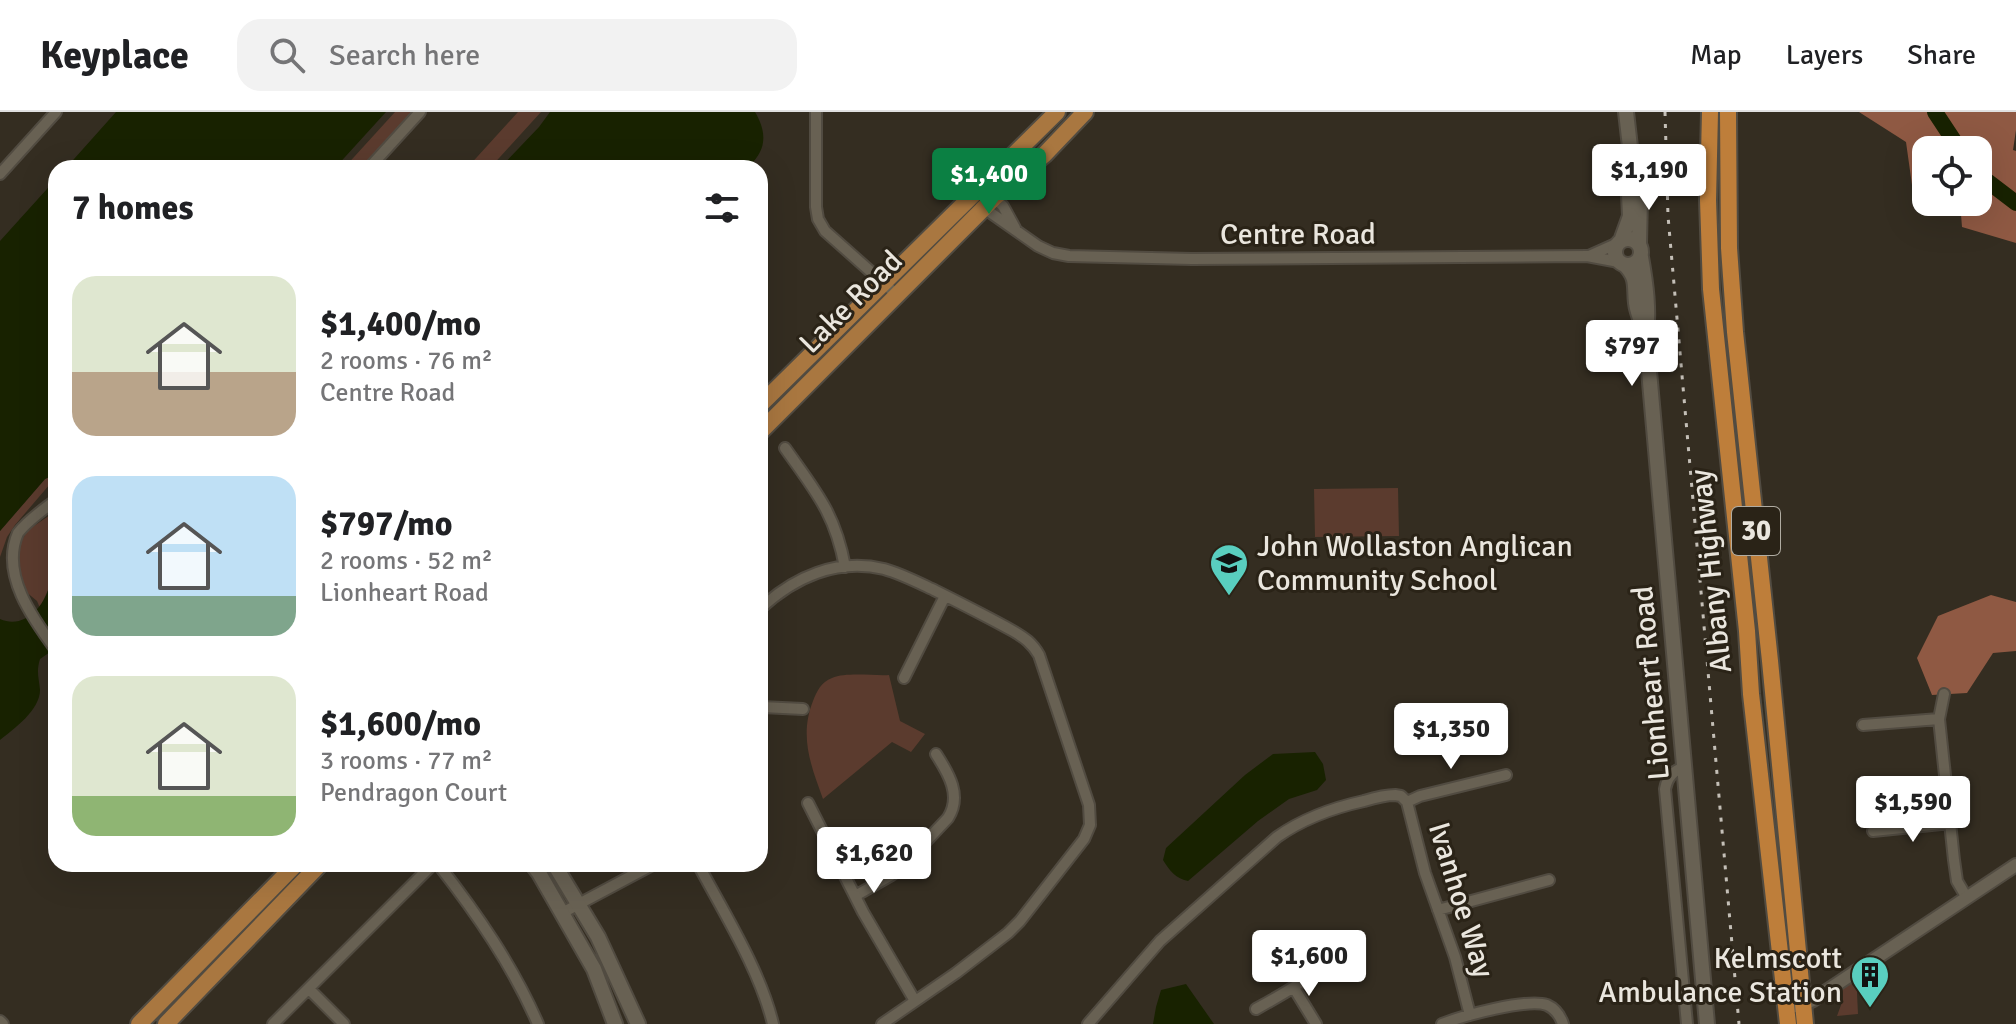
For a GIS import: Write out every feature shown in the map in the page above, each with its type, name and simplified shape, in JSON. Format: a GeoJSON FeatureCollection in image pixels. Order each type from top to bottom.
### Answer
{"type":"FeatureCollection","features":[{"type":"Feature","properties":{"kind":"highway","name":"Albany Highway"},"geometry":{"type":"LineString","coordinates":[[1710,112],[1709,251],[1751,694],[1792,1012],[1805,1024]]}},
{"type":"Feature","properties":{"kind":"highway","name":"Albany Highway"},"geometry":{"type":"LineString","coordinates":[[1728,112],[1729,248],[1738,363],[1773,691],[1792,1012]]}},
{"type":"Feature","properties":{"kind":"highway"},"geometry":{"type":"LineString","coordinates":[[1709,251],[1729,248]]}},
{"type":"Feature","properties":{"kind":"highway"},"geometry":{"type":"LineString","coordinates":[[1751,694],[1773,691]]}},
{"type":"Feature","properties":{"kind":"main road","name":"Lake Road"},"geometry":{"type":"LineString","coordinates":[[768,424],[897,295],[1057,112]]}},
{"type":"Feature","properties":{"kind":"main road","name":"Lake Road"},"geometry":{"type":"LineString","coordinates":[[768,397],[883,283],[982,198],[1044,155],[1085,112]]}},
{"type":"Feature","properties":{"kind":"main road","name":"Lionheart Road"},"geometry":{"type":"LineString","coordinates":[[1629,112],[1633,173],[1640,197],[1640,250],[1649,313],[1646,337]]}},
{"type":"Feature","properties":{"kind":"main road","name":"Lionheart Road"},"geometry":{"type":"LineString","coordinates":[[1620,242],[1630,216],[1629,194],[1633,173]]}},
{"type":"Feature","properties":{"kind":"main road"},"geometry":{"type":"LineString","coordinates":[[1628,238],[1640,250],[1636,263],[1622,264],[1615,255],[1620,242],[1628,238]]}},
{"type":"Feature","properties":{"kind":"main road","name":"Lionheart Road"},"geometry":{"type":"LineString","coordinates":[[1622,264],[1636,282],[1636,302],[1646,337],[1707,1024]]}},
{"type":"Feature","properties":{"kind":"main road"},"geometry":{"type":"LineString","coordinates":[[139,1024],[288,872]]}},
{"type":"Feature","properties":{"kind":"main road"},"geometry":{"type":"LineString","coordinates":[[166,1024],[312,872]]}},
{"type":"Feature","properties":{"kind":"main road"},"geometry":{"type":"LineString","coordinates":[[537,872],[594,969],[615,1024]]}},
{"type":"Feature","properties":{"kind":"main road"},"geometry":{"type":"LineString","coordinates":[[559,872],[610,960],[638,1024]]}},
{"type":"Feature","properties":{"kind":"street"},"geometry":{"type":"LineString","coordinates":[[0,174],[56,112]]}},
{"type":"Feature","properties":{"kind":"street"},"geometry":{"type":"LineString","coordinates":[[376,160],[420,112]]}},
{"type":"Feature","properties":{"kind":"street"},"geometry":{"type":"LineString","coordinates":[[816,112],[818,219],[825,231],[897,295]]}},
{"type":"Feature","properties":{"kind":"street","name":"Centre Road"},"geometry":{"type":"LineString","coordinates":[[982,198],[1003,206],[1016,230],[1038,246],[1069,256],[1192,259],[1587,256],[1622,264]]}},
{"type":"Feature","properties":{"kind":"street","name":"Centre Road"},"geometry":{"type":"LineString","coordinates":[[1587,256],[1620,242]]}},
{"type":"Feature","properties":{"kind":"street"},"geometry":{"type":"LineString","coordinates":[[785,448],[824,504],[839,539],[845,567]]}},
{"type":"Feature","properties":{"kind":"street"},"geometry":{"type":"LineString","coordinates":[[48,507],[22,528],[12,543],[8,557],[9,578],[15,593],[48,639]]}},
{"type":"Feature","properties":{"kind":"street"},"geometry":{"type":"LineString","coordinates":[[768,602],[807,576],[845,567],[884,569],[1026,638],[1039,655],[1089,805],[1091,819],[1084,839],[1020,921],[997,943],[882,1024]]}},
{"type":"Feature","properties":{"kind":"street"},"geometry":{"type":"LineString","coordinates":[[904,678],[945,596]]}},
{"type":"Feature","properties":{"kind":"street"},"geometry":{"type":"LineString","coordinates":[[1944,694],[1939,719],[1956,877],[1967,898]]}},
{"type":"Feature","properties":{"kind":"street"},"geometry":{"type":"LineString","coordinates":[[768,707],[803,709]]}},
{"type":"Feature","properties":{"kind":"street"},"geometry":{"type":"LineString","coordinates":[[1863,725],[1939,719]]}},
{"type":"Feature","properties":{"kind":"street"},"geometry":{"type":"LineString","coordinates":[[855,896],[901,868],[952,812],[953,791],[948,773],[936,754]]}},
{"type":"Feature","properties":{"kind":"street"},"geometry":{"type":"LineString","coordinates":[[1685,767],[1670,775],[1665,789],[1687,1024]]}},
{"type":"Feature","properties":{"kind":"street"},"geometry":{"type":"LineString","coordinates":[[1088,1024],[1160,941],[1277,837],[1305,820],[1338,807],[1388,795],[1401,796],[1406,800],[1506,775]]}},
{"type":"Feature","properties":{"kind":"street","name":"Ivanhoe Way"},"geometry":{"type":"LineString","coordinates":[[1406,800],[1425,873],[1455,957],[1470,1015]]}},
{"type":"Feature","properties":{"kind":"street"},"geometry":{"type":"LineString","coordinates":[[808,803],[855,896],[915,1001]]}},
{"type":"Feature","properties":{"kind":"street"},"geometry":{"type":"LineString","coordinates":[[1873,831],[1951,823]]}},
{"type":"Feature","properties":{"kind":"street"},"geometry":{"type":"LineString","coordinates":[[1792,1012],[2016,865]]}},
{"type":"Feature","properties":{"kind":"street"},"geometry":{"type":"LineString","coordinates":[[273,1024],[428,872]]}},
{"type":"Feature","properties":{"kind":"street"},"geometry":{"type":"LineString","coordinates":[[442,872],[490,935],[538,1024]]}},
{"type":"Feature","properties":{"kind":"street"},"geometry":{"type":"LineString","coordinates":[[562,913],[639,872]]}},
{"type":"Feature","properties":{"kind":"street"},"geometry":{"type":"LineString","coordinates":[[702,872],[754,971],[773,1024]]}},
{"type":"Feature","properties":{"kind":"street"},"geometry":{"type":"LineString","coordinates":[[1438,910],[1549,880]]}},
{"type":"Feature","properties":{"kind":"street"},"geometry":{"type":"LineString","coordinates":[[1256,1009],[1294,988],[1337,954]]}},
{"type":"Feature","properties":{"kind":"street"},"geometry":{"type":"LineString","coordinates":[[1294,988],[1316,1024]]}},
{"type":"Feature","properties":{"kind":"street"},"geometry":{"type":"LineString","coordinates":[[309,989],[344,1024]]}},
{"type":"Feature","properties":{"kind":"street"},"geometry":{"type":"LineString","coordinates":[[1442,1024],[1509,1007],[1540,1004],[1556,1011],[1563,1024]]}},
{"type":"Feature","properties":{"kind":"shaded area"},"geometry":{"type":"Polygon","coordinates":[[[116,112],[386,112],[342,160],[73,160],[116,112]]]}},
{"type":"Feature","properties":{"kind":"shaded area"},"geometry":{"type":"Polygon","coordinates":[[[395,112],[414,112],[371,160],[351,160],[395,112]]]}},
{"type":"Feature","properties":{"kind":"shaded area"},"geometry":{"type":"Polygon","coordinates":[[[518,112],[541,112],[497,160],[474,160],[518,112]]]}},
{"type":"Feature","properties":{"kind":"shaded area"},"geometry":{"type":"Polygon","coordinates":[[[550,112],[755,112],[762,127],[763,140],[755,160],[508,160],[550,112]]]}},
{"type":"Feature","properties":{"kind":"shaded area"},"geometry":{"type":"Polygon","coordinates":[[[1859,112],[2016,112],[2013,150],[2016,151],[2016,243],[1962,227],[1961,216],[1992,216],[1992,136],[1912,136],[1912,185],[1906,142],[1859,112]]]}},
{"type":"Feature","properties":{"kind":"shaded area"},"geometry":{"type":"Polygon","coordinates":[[[48,188],[48,478],[0,531],[0,241],[48,188]]]}},
{"type":"Feature","properties":{"kind":"shaded area"},"geometry":{"type":"Polygon","coordinates":[[[48,478],[48,486],[15,525],[0,557],[0,531],[48,478]]]}},
{"type":"Feature","properties":{"kind":"shaded area"},"geometry":{"type":"Polygon","coordinates":[[[1398,488],[1399,536],[1315,537],[1314,489],[1398,488]]]}},
{"type":"Feature","properties":{"kind":"shaded area"},"geometry":{"type":"Polygon","coordinates":[[[48,516],[48,590],[40,608],[37,601],[19,586],[17,548],[28,530],[48,516]]]}},
{"type":"Feature","properties":{"kind":"shaded area"},"geometry":{"type":"Polygon","coordinates":[[[48,589],[48,654],[40,659],[39,697],[25,718],[0,740],[0,619],[9,622],[25,619],[38,608],[48,589]]]}},
{"type":"Feature","properties":{"kind":"shaded area"},"geometry":{"type":"Polygon","coordinates":[[[1991,595],[2016,602],[2016,651],[1993,653],[1967,693],[1932,695],[1917,658],[1938,616],[1991,595]]]}},
{"type":"Feature","properties":{"kind":"shaded area"},"geometry":{"type":"Polygon","coordinates":[[[889,675],[900,721],[925,734],[911,752],[892,742],[823,799],[807,739],[809,714],[818,690],[825,682],[838,676],[889,675]]]}},
{"type":"Feature","properties":{"kind":"shaded area"},"geometry":{"type":"Polygon","coordinates":[[[1315,752],[1323,764],[1326,780],[1317,790],[1289,799],[1258,821],[1188,881],[1171,871],[1163,860],[1166,848],[1245,775],[1273,754],[1315,752]]]}},
{"type":"Feature","properties":{"kind":"shaded area"},"geometry":{"type":"Polygon","coordinates":[[[1856,977],[1861,981],[1857,993],[1858,1014],[1837,1016],[1841,1005],[1840,988],[1856,977]]]}},
{"type":"Feature","properties":{"kind":"shaded area"},"geometry":{"type":"Polygon","coordinates":[[[1186,984],[1214,1024],[1153,1024],[1161,990],[1186,984]]]}},
{"type":"Feature","properties":{"kind":"waterway"},"geometry":{"type":"LineString","coordinates":[[1935,112],[1951,136]]}},
{"type":"Feature","properties":{"kind":"waterway"},"geometry":{"type":"LineString","coordinates":[[1992,185],[2016,203]]}},
{"type":"Feature","properties":{"kind":"railway"},"geometry":{"type":"LineString","coordinates":[[1665,112],[1668,216],[1739,1024]]}},
{"type":"Feature","properties":{"kind":"place","name":"John Wollaston Anglican Community School"},"geometry":{"type":"Point","coordinates":[1229,597]}},
{"type":"Feature","properties":{"kind":"place","name":"Kelmscott Ambulance Station"},"geometry":{"type":"Point","coordinates":[1870,1009]}}]}
